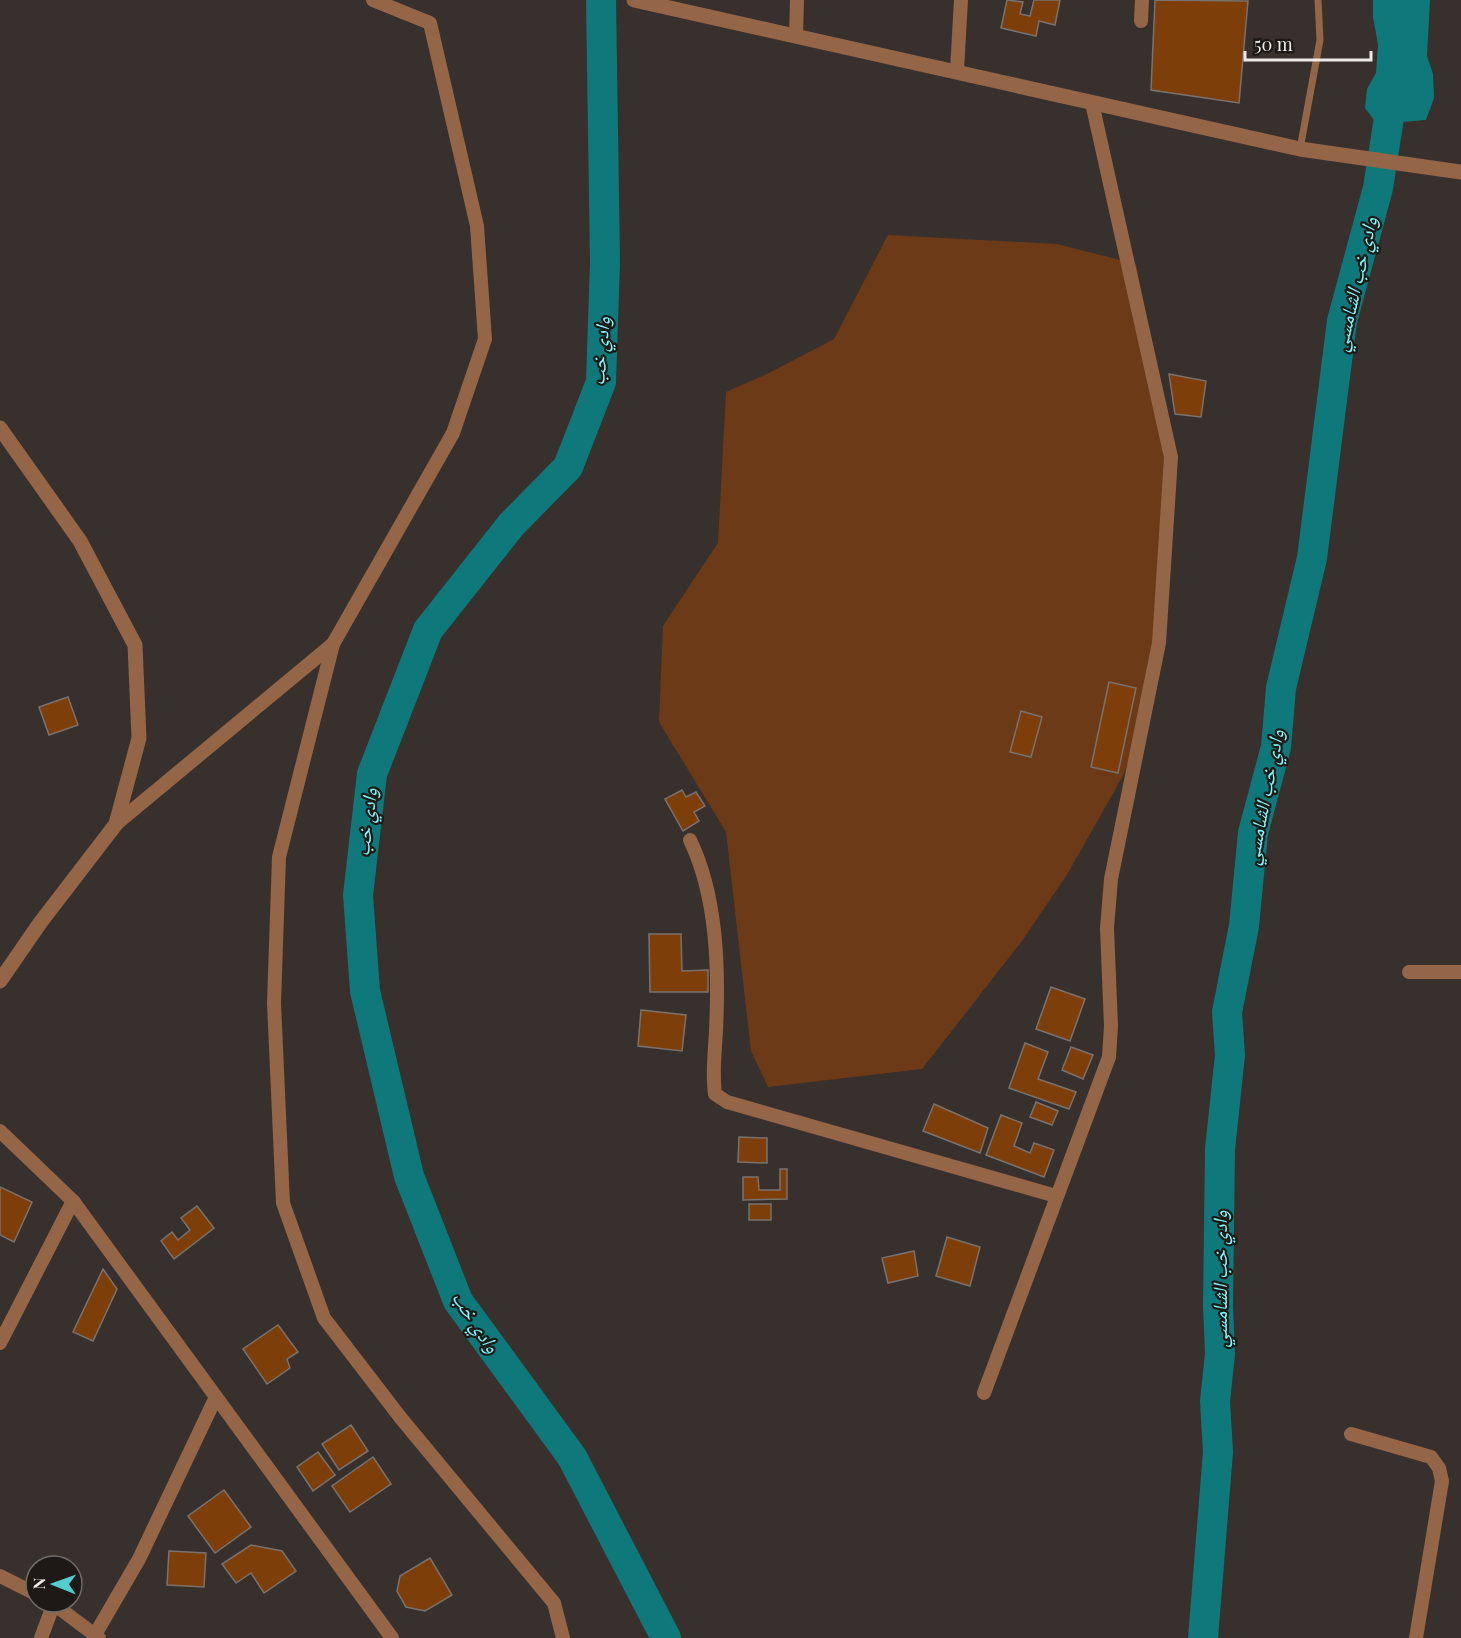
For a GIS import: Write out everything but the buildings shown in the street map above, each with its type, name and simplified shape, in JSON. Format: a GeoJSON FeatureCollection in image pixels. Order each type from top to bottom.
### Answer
{"type":"FeatureCollection","features":[{"type":"Feature","properties":{"kind":"street"},"geometry":{"type":"LineString","coordinates":[[374,0],[429,23],[477,226],[485,339],[453,433],[333,644],[279,857],[274,1004],[283,1203],[324,1317],[400,1417],[554,1603],[563,1638]]}},
{"type":"Feature","properties":{"kind":"street"},"geometry":{"type":"LineString","coordinates":[[634,0],[1300,148],[1461,172]]}},
{"type":"Feature","properties":{"kind":"street"},"geometry":{"type":"LineString","coordinates":[[796,36],[797,0]]}},
{"type":"Feature","properties":{"kind":"street"},"geometry":{"type":"LineString","coordinates":[[957,70],[961,0]]}},
{"type":"Feature","properties":{"kind":"street"},"geometry":{"type":"LineString","coordinates":[[1141,21],[1142,0]]}},
{"type":"Feature","properties":{"kind":"street"},"geometry":{"type":"LineString","coordinates":[[984,1393],[1109,1057],[1111,1026],[1107,928],[1111,879],[1159,643],[1171,457],[1092,103]]}},
{"type":"Feature","properties":{"kind":"street"},"geometry":{"type":"LineString","coordinates":[[0,428],[80,541],[135,645],[139,738],[116,824]]}},
{"type":"Feature","properties":{"kind":"street"},"geometry":{"type":"LineString","coordinates":[[0,981],[40,923],[116,824],[333,644]]}},
{"type":"Feature","properties":{"kind":"street"},"geometry":{"type":"LineString","coordinates":[[690,840],[703,868],[715,958],[716,1028],[713,1076],[715,1094],[727,1102],[1056,1196]]}},
{"type":"Feature","properties":{"kind":"street"},"geometry":{"type":"LineString","coordinates":[[1409,972],[1461,972]]}},
{"type":"Feature","properties":{"kind":"street"},"geometry":{"type":"LineString","coordinates":[[0,1131],[74,1201],[392,1638]]}},
{"type":"Feature","properties":{"kind":"street"},"geometry":{"type":"LineString","coordinates":[[0,1343],[74,1201]]}},
{"type":"Feature","properties":{"kind":"street"},"geometry":{"type":"LineString","coordinates":[[68,1614],[97,1636],[139,1559],[216,1396]]}},
{"type":"Feature","properties":{"kind":"street"},"geometry":{"type":"LineString","coordinates":[[1351,1434],[1431,1457],[1439,1468],[1442,1482],[1416,1638]]}},
{"type":"Feature","properties":{"kind":"street"},"geometry":{"type":"LineString","coordinates":[[0,1576],[24,1588]]}},
{"type":"Feature","properties":{"kind":"street"},"geometry":{"type":"LineString","coordinates":[[41,1638],[49,1614]]}},
{"type":"Feature","properties":{"kind":"lane"},"geometry":{"type":"LineString","coordinates":[[1300,148],[1320,40],[1318,0]]}},
{"type":"Feature","properties":{"kind":"shaded area"},"geometry":{"type":"Polygon","coordinates":[[[888,235],[1057,244],[1136,264],[1176,462],[1164,648],[1124,774],[1068,873],[1022,941],[922,1069],[768,1087],[751,1051],[726,832],[659,722],[663,626],[718,543],[726,392],[767,374],[834,339],[888,235]]]}},
{"type":"Feature","properties":{"kind":"water"},"geometry":{"type":"Polygon","coordinates":[[[1373,0],[1430,0],[1427,56],[1433,74],[1434,98],[1426,120],[1377,124],[1365,108],[1367,89],[1376,73],[1378,45],[1373,17],[1373,0]]]}},
{"type":"Feature","properties":{"kind":"waterway","name":"وادي خب"},"geometry":{"type":"LineString","coordinates":[[601,0],[605,262],[601,382],[568,467],[511,525],[428,630],[372,774],[358,895],[365,991],[409,1176],[458,1301],[572,1457],[666,1638]]}},
{"type":"Feature","properties":{"kind":"waterway","name":"وادي خب الشامسي"},"geometry":{"type":"LineString","coordinates":[[1203,1638],[1218,1452],[1215,1401],[1220,1354],[1218,1306],[1220,1149],[1230,1055],[1227,1012],[1244,926],[1253,833],[1276,747],[1281,688],[1312,558],[1342,321],[1378,188],[1391,105],[1391,84]]}}]}
